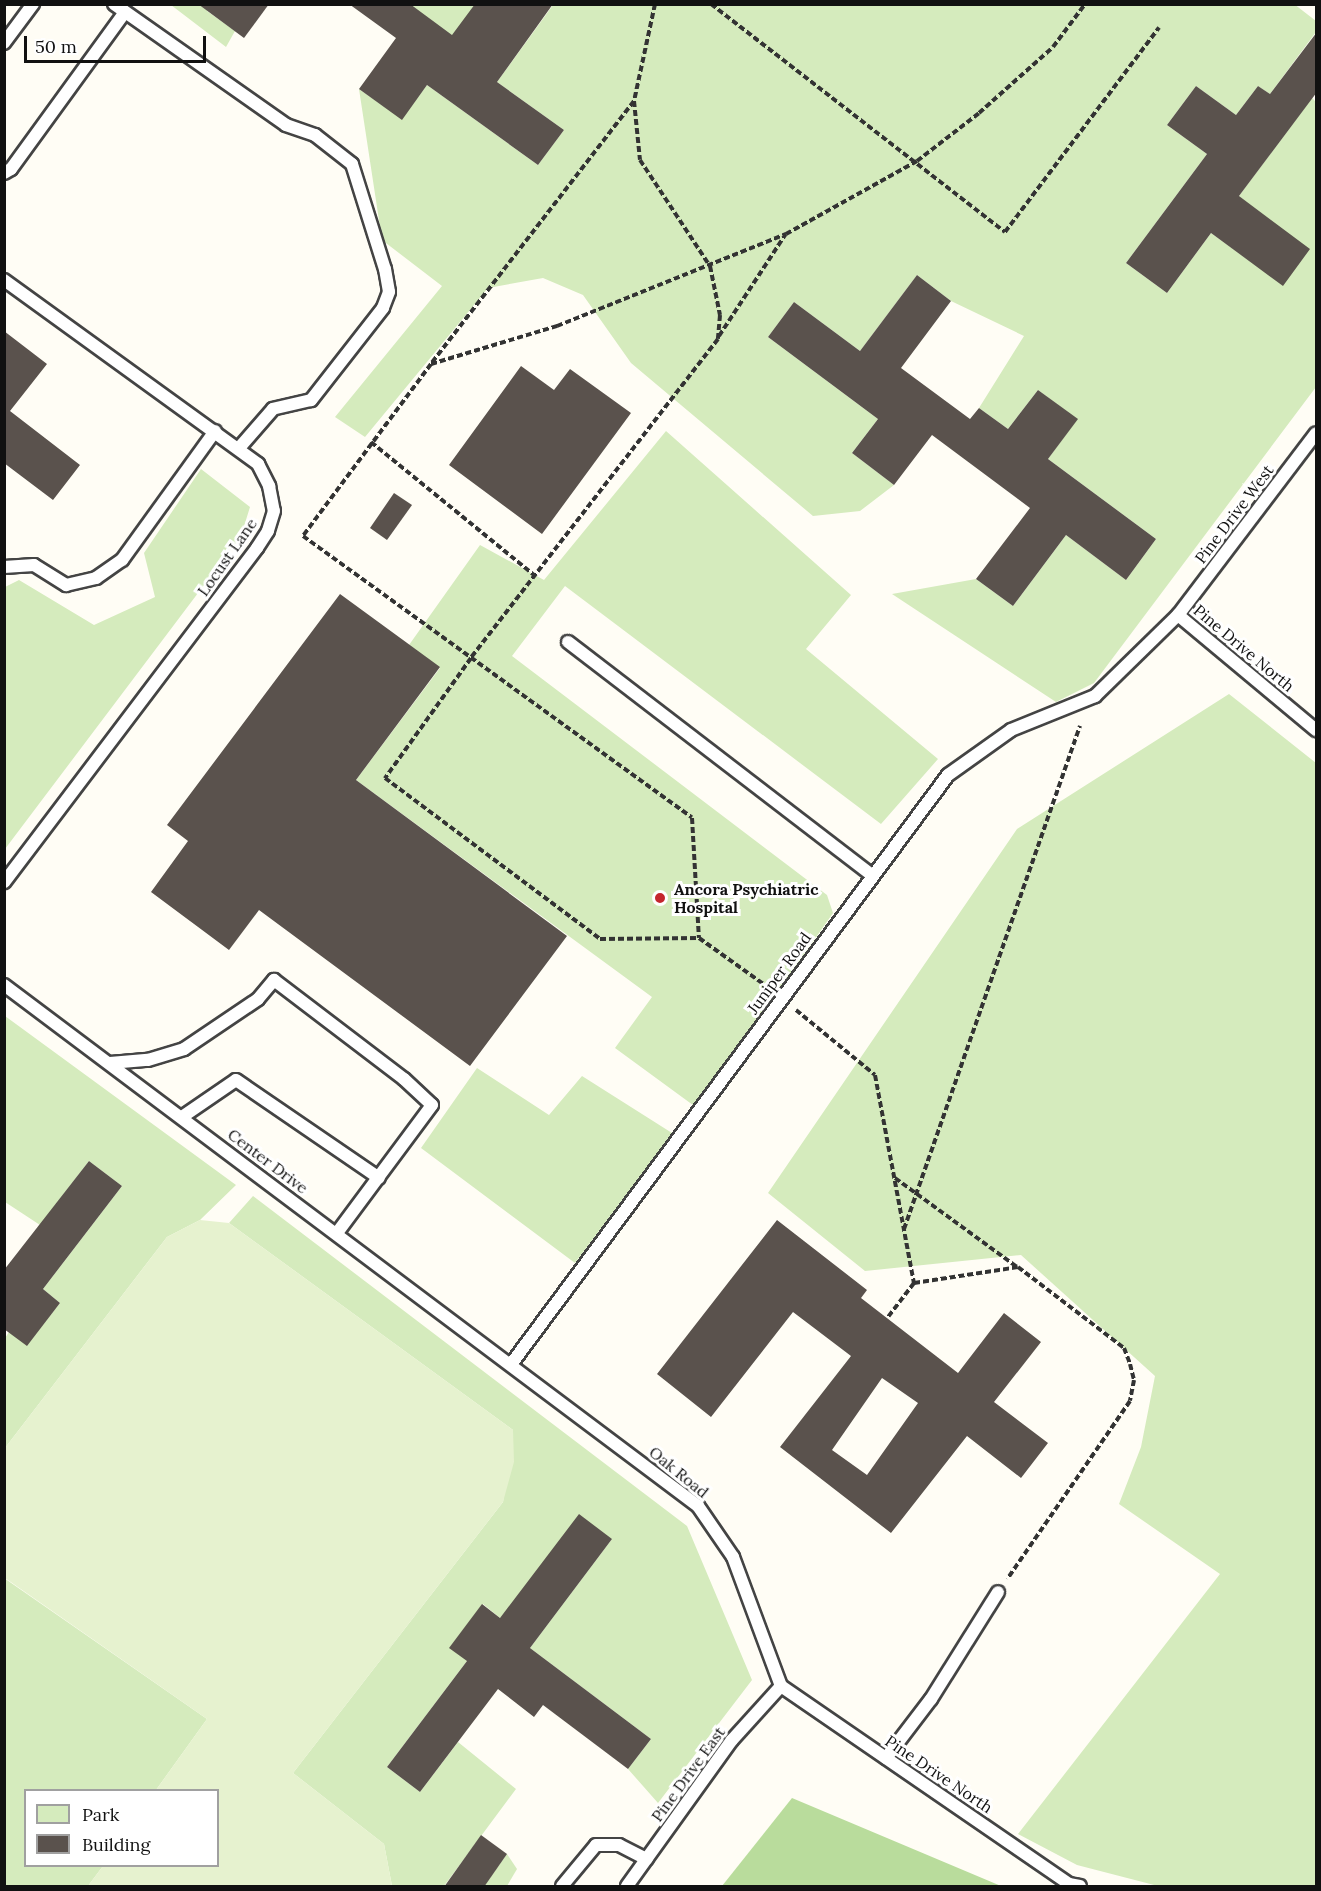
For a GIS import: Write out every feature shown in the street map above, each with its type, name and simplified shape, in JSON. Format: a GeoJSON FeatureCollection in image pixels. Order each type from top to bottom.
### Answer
{"type":"FeatureCollection","features":[{"type":"Feature","properties":{"kind":"lane"},"geometry":{"type":"LineString","coordinates":[[4,43],[33,4]]}},
{"type":"Feature","properties":{"kind":"lane"},"geometry":{"type":"LineString","coordinates":[[4,173],[11,170],[120,8],[286,125],[315,135],[352,164],[385,269],[388,292],[383,308],[311,400],[273,409],[239,448]]}},
{"type":"Feature","properties":{"kind":"lane","name":"Locust Lane"},"geometry":{"type":"LineString","coordinates":[[4,280],[239,448],[258,464],[269,486],[274,511],[268,531],[4,882]]}},
{"type":"Feature","properties":{"kind":"lane"},"geometry":{"type":"LineString","coordinates":[[4,567],[33,565],[66,585],[96,578],[122,560],[215,431]]}},
{"type":"Feature","properties":{"kind":"lane","name":"Pine Drive West"},"geometry":{"type":"LineString","coordinates":[[1178,615],[1317,433]]}},
{"type":"Feature","properties":{"kind":"lane","name":"Pine Drive North"},"geometry":{"type":"LineString","coordinates":[[1178,615],[1317,730]]}},
{"type":"Feature","properties":{"kind":"lane","name":"Juniper Road"},"geometry":{"type":"LineString","coordinates":[[512,1363],[781,997],[948,775],[1011,730],[1095,696],[1178,615]]}},
{"type":"Feature","properties":{"kind":"lane"},"geometry":{"type":"LineString","coordinates":[[568,642],[872,875]]}},
{"type":"Feature","properties":{"kind":"lane"},"geometry":{"type":"LineString","coordinates":[[110,1063],[148,1060],[184,1049],[258,999],[274,980],[404,1079],[432,1105],[337,1233]]}},
{"type":"Feature","properties":{"kind":"lane","name":"Center Drive"},"geometry":{"type":"LineString","coordinates":[[4,985],[512,1363]]}},
{"type":"Feature","properties":{"kind":"lane"},"geometry":{"type":"LineString","coordinates":[[182,1118],[236,1080],[379,1178]]}},
{"type":"Feature","properties":{"kind":"lane","name":"Oak Road"},"geometry":{"type":"LineString","coordinates":[[512,1363],[698,1506],[733,1557],[781,1686]]}},
{"type":"Feature","properties":{"kind":"lane"},"geometry":{"type":"LineString","coordinates":[[886,1758],[931,1699],[998,1592]]}},
{"type":"Feature","properties":{"kind":"lane","name":"Pine Drive North"},"geometry":{"type":"LineString","coordinates":[[781,1686],[1069,1884],[1080,1887]]}},
{"type":"Feature","properties":{"kind":"lane","name":"Pine Drive East"},"geometry":{"type":"LineString","coordinates":[[627,1887],[732,1740],[781,1686]]}},
{"type":"Feature","properties":{"kind":"lane"},"geometry":{"type":"LineString","coordinates":[[562,1887],[596,1845],[619,1845],[647,1859]]}},
{"type":"Feature","properties":{"kind":"path"},"geometry":{"type":"LineString","coordinates":[[655,4],[634,101],[640,160],[710,266],[720,315],[718,339]]}},
{"type":"Feature","properties":{"kind":"path"},"geometry":{"type":"LineString","coordinates":[[711,4],[917,161],[1005,232],[1159,28]]}},
{"type":"Feature","properties":{"kind":"path"},"geometry":{"type":"LineString","coordinates":[[431,364],[557,326],[786,234],[917,161],[979,113],[1053,47],[1085,4]]}},
{"type":"Feature","properties":{"kind":"path"},"geometry":{"type":"LineString","coordinates":[[634,101],[371,442],[303,536],[692,818],[699,938]]}},
{"type":"Feature","properties":{"kind":"path"},"geometry":{"type":"LineString","coordinates":[[786,234],[718,339],[471,657],[385,778],[600,939],[699,938],[781,997],[876,1075],[914,1283]]}},
{"type":"Feature","properties":{"kind":"path"},"geometry":{"type":"LineString","coordinates":[[371,442],[534,575]]}},
{"type":"Feature","properties":{"kind":"path"},"geometry":{"type":"LineString","coordinates":[[903,1231],[1080,726]]}},
{"type":"Feature","properties":{"kind":"path"},"geometry":{"type":"LineString","coordinates":[[894,1177],[1124,1348],[1134,1380],[1130,1401],[1118,1420],[998,1592]]}},
{"type":"Feature","properties":{"kind":"path"},"geometry":{"type":"LineString","coordinates":[[888,1317],[914,1283],[1018,1267]]}},
{"type":"Feature","properties":{"kind":"green space"},"geometry":{"type":"Polygon","coordinates":[[[1294,4],[1316,21],[1316,32],[1270,94],[1258,86],[1236,115],[1196,86],[1167,125],[1207,154],[1126,263],[1167,293],[1211,233],[1283,285],[1239,196],[1312,98],[1316,102],[1316,387],[1094,683],[1056,702],[892,594],[976,579],[1013,606],[1066,535],[1126,580],[1156,539],[1048,459],[1077,419],[1038,390],[1008,429],[979,408],[1024,336],[951,301],[917,275],[860,351],[794,302],[768,337],[878,419],[852,453],[894,485],[860,511],[813,516],[631,363],[583,295],[543,278],[488,288],[365,437],[335,417],[442,286],[382,240],[359,89],[402,119],[427,85],[538,165],[564,130],[497,82],[553,5],[1294,4]]]}},
{"type":"Feature","properties":{"kind":"green space"},"geometry":{"type":"Polygon","coordinates":[[[171,5],[212,5],[207,11],[235,31],[226,47],[171,5]]]}},
{"type":"Feature","properties":{"kind":"green space"},"geometry":{"type":"Polygon","coordinates":[[[410,5],[501,5],[469,48],[410,5]]]}},
{"type":"Feature","properties":{"kind":"green space"},"geometry":{"type":"Polygon","coordinates":[[[666,431],[851,595],[806,649],[938,759],[881,824],[565,586],[512,656],[827,895],[833,913],[697,1108],[615,1048],[652,997],[356,780],[440,668],[409,645],[480,545],[544,580],[666,431]]]}},
{"type":"Feature","properties":{"kind":"green space"},"geometry":{"type":"Polygon","coordinates":[[[201,469],[250,507],[241,536],[5,849],[5,587],[19,580],[94,625],[155,597],[144,553],[201,469]]]}},
{"type":"Feature","properties":{"kind":"green space"},"geometry":{"type":"Polygon","coordinates":[[[1229,694],[1316,763],[1316,1886],[1158,1886],[1077,1865],[1018,1834],[1220,1574],[1119,1504],[1141,1447],[1155,1376],[1021,1255],[865,1271],[768,1193],[1017,829],[1229,694]]]}},
{"type":"Feature","properties":{"kind":"green space"},"geometry":{"type":"Polygon","coordinates":[[[5,1016],[236,1185],[200,1220],[167,1237],[5,1448],[5,1338],[9,1332],[27,1345],[60,1303],[43,1289],[122,1186],[89,1161],[40,1225],[5,1202],[5,1016]]]}},
{"type":"Feature","properties":{"kind":"green space"},"geometry":{"type":"Polygon","coordinates":[[[477,1068],[549,1115],[582,1076],[672,1133],[575,1263],[421,1148],[477,1068]]]}},
{"type":"Feature","properties":{"kind":"green space"},"geometry":{"type":"Polygon","coordinates":[[[253,1196],[687,1526],[752,1680],[658,1803],[628,1769],[651,1739],[530,1648],[612,1539],[500,1618],[483,1604],[467,1661],[387,1767],[420,1792],[458,1742],[516,1789],[444,1886],[392,1886],[384,1844],[293,1773],[503,1502],[513,1430],[229,1223],[253,1196]]]}},
{"type":"Feature","properties":{"kind":"green space"},"geometry":{"type":"Polygon","coordinates":[[[200,1220],[229,1223],[513,1430],[514,1462],[503,1502],[293,1773],[384,1844],[392,1886],[88,1886],[102,1867],[219,1867],[219,1789],[157,1789],[207,1719],[5,1578],[5,1448],[167,1237],[200,1220]]]}},
{"type":"Feature","properties":{"kind":"green space"},"geometry":{"type":"Polygon","coordinates":[[[4,1578],[207,1719],[157,1789],[24,1789],[24,1867],[102,1867],[88,1886],[5,1886],[4,1578]]]}},
{"type":"Feature","properties":{"kind":"green space"},"geometry":{"type":"Polygon","coordinates":[[[792,1798],[1001,1886],[722,1886],[792,1798]]]}},
{"type":"Feature","properties":{"kind":"green space"},"geometry":{"type":"Polygon","coordinates":[[[507,1854],[517,1869],[507,1886],[484,1886],[507,1854]]]}},
{"type":"Feature","properties":{"kind":"building"},"geometry":{"type":"Polygon","coordinates":[[[198,4],[269,4],[244,38],[198,4]]]}},
{"type":"Feature","properties":{"kind":"building"},"geometry":{"type":"Polygon","coordinates":[[[349,4],[410,4],[452,35],[475,4],[553,4],[497,82],[564,130],[538,165],[427,85],[402,120],[359,89],[396,38],[349,4]]]}},
{"type":"Feature","properties":{"kind":"building"},"geometry":{"type":"Polygon","coordinates":[[[1317,32],[1317,92],[1239,196],[1310,249],[1283,286],[1211,233],[1167,293],[1126,263],[1207,154],[1167,125],[1196,86],[1236,115],[1258,86],[1270,94],[1317,32]]]}},
{"type":"Feature","properties":{"kind":"building"},"geometry":{"type":"Polygon","coordinates":[[[917,275],[951,301],[901,368],[970,419],[979,408],[1008,429],[1038,390],[1078,419],[1048,459],[1156,539],[1126,580],[1066,535],[1013,606],[976,579],[1030,508],[932,435],[894,485],[852,453],[878,419],[768,337],[794,302],[860,351],[917,275]]]}},
{"type":"Feature","properties":{"kind":"building"},"geometry":{"type":"Polygon","coordinates":[[[4,331],[47,364],[10,411],[80,465],[53,500],[4,463],[4,331]]]}},
{"type":"Feature","properties":{"kind":"building"},"geometry":{"type":"Polygon","coordinates":[[[521,366],[554,390],[570,369],[631,413],[542,534],[449,465],[521,366]]]}},
{"type":"Feature","properties":{"kind":"building"},"geometry":{"type":"Polygon","coordinates":[[[394,493],[412,505],[387,540],[370,528],[394,493]]]}},
{"type":"Feature","properties":{"kind":"building"},"geometry":{"type":"Polygon","coordinates":[[[340,594],[440,667],[356,780],[567,936],[470,1066],[259,910],[229,950],[151,892],[188,841],[167,825],[340,594]]]}},
{"type":"Feature","properties":{"kind":"building"},"geometry":{"type":"Polygon","coordinates":[[[89,1161],[122,1186],[43,1289],[60,1303],[27,1346],[4,1329],[4,1270],[89,1161]]]}},
{"type":"Feature","properties":{"kind":"building"},"geometry":{"type":"Polygon","coordinates":[[[777,1220],[867,1290],[861,1298],[958,1373],[1004,1313],[1041,1342],[994,1402],[1048,1443],[1021,1478],[967,1436],[891,1533],[780,1447],[851,1356],[793,1312],[711,1417],[657,1374],[777,1220]],[[882,1378],[832,1450],[867,1475],[918,1403],[882,1378]]]}},
{"type":"Feature","properties":{"kind":"building"},"geometry":{"type":"Polygon","coordinates":[[[579,1514],[612,1539],[530,1648],[651,1739],[628,1769],[543,1705],[534,1717],[498,1689],[420,1792],[387,1767],[467,1661],[449,1648],[482,1604],[500,1618],[579,1514]]]}},
{"type":"Feature","properties":{"kind":"building"},"geometry":{"type":"Polygon","coordinates":[[[481,1835],[507,1854],[484,1887],[444,1887],[481,1835]]]}},
{"type":"Feature","properties":{"kind":"place","name":"Ancora Psychiatric Hospital"},"geometry":{"type":"Point","coordinates":[660,898]}}]}
